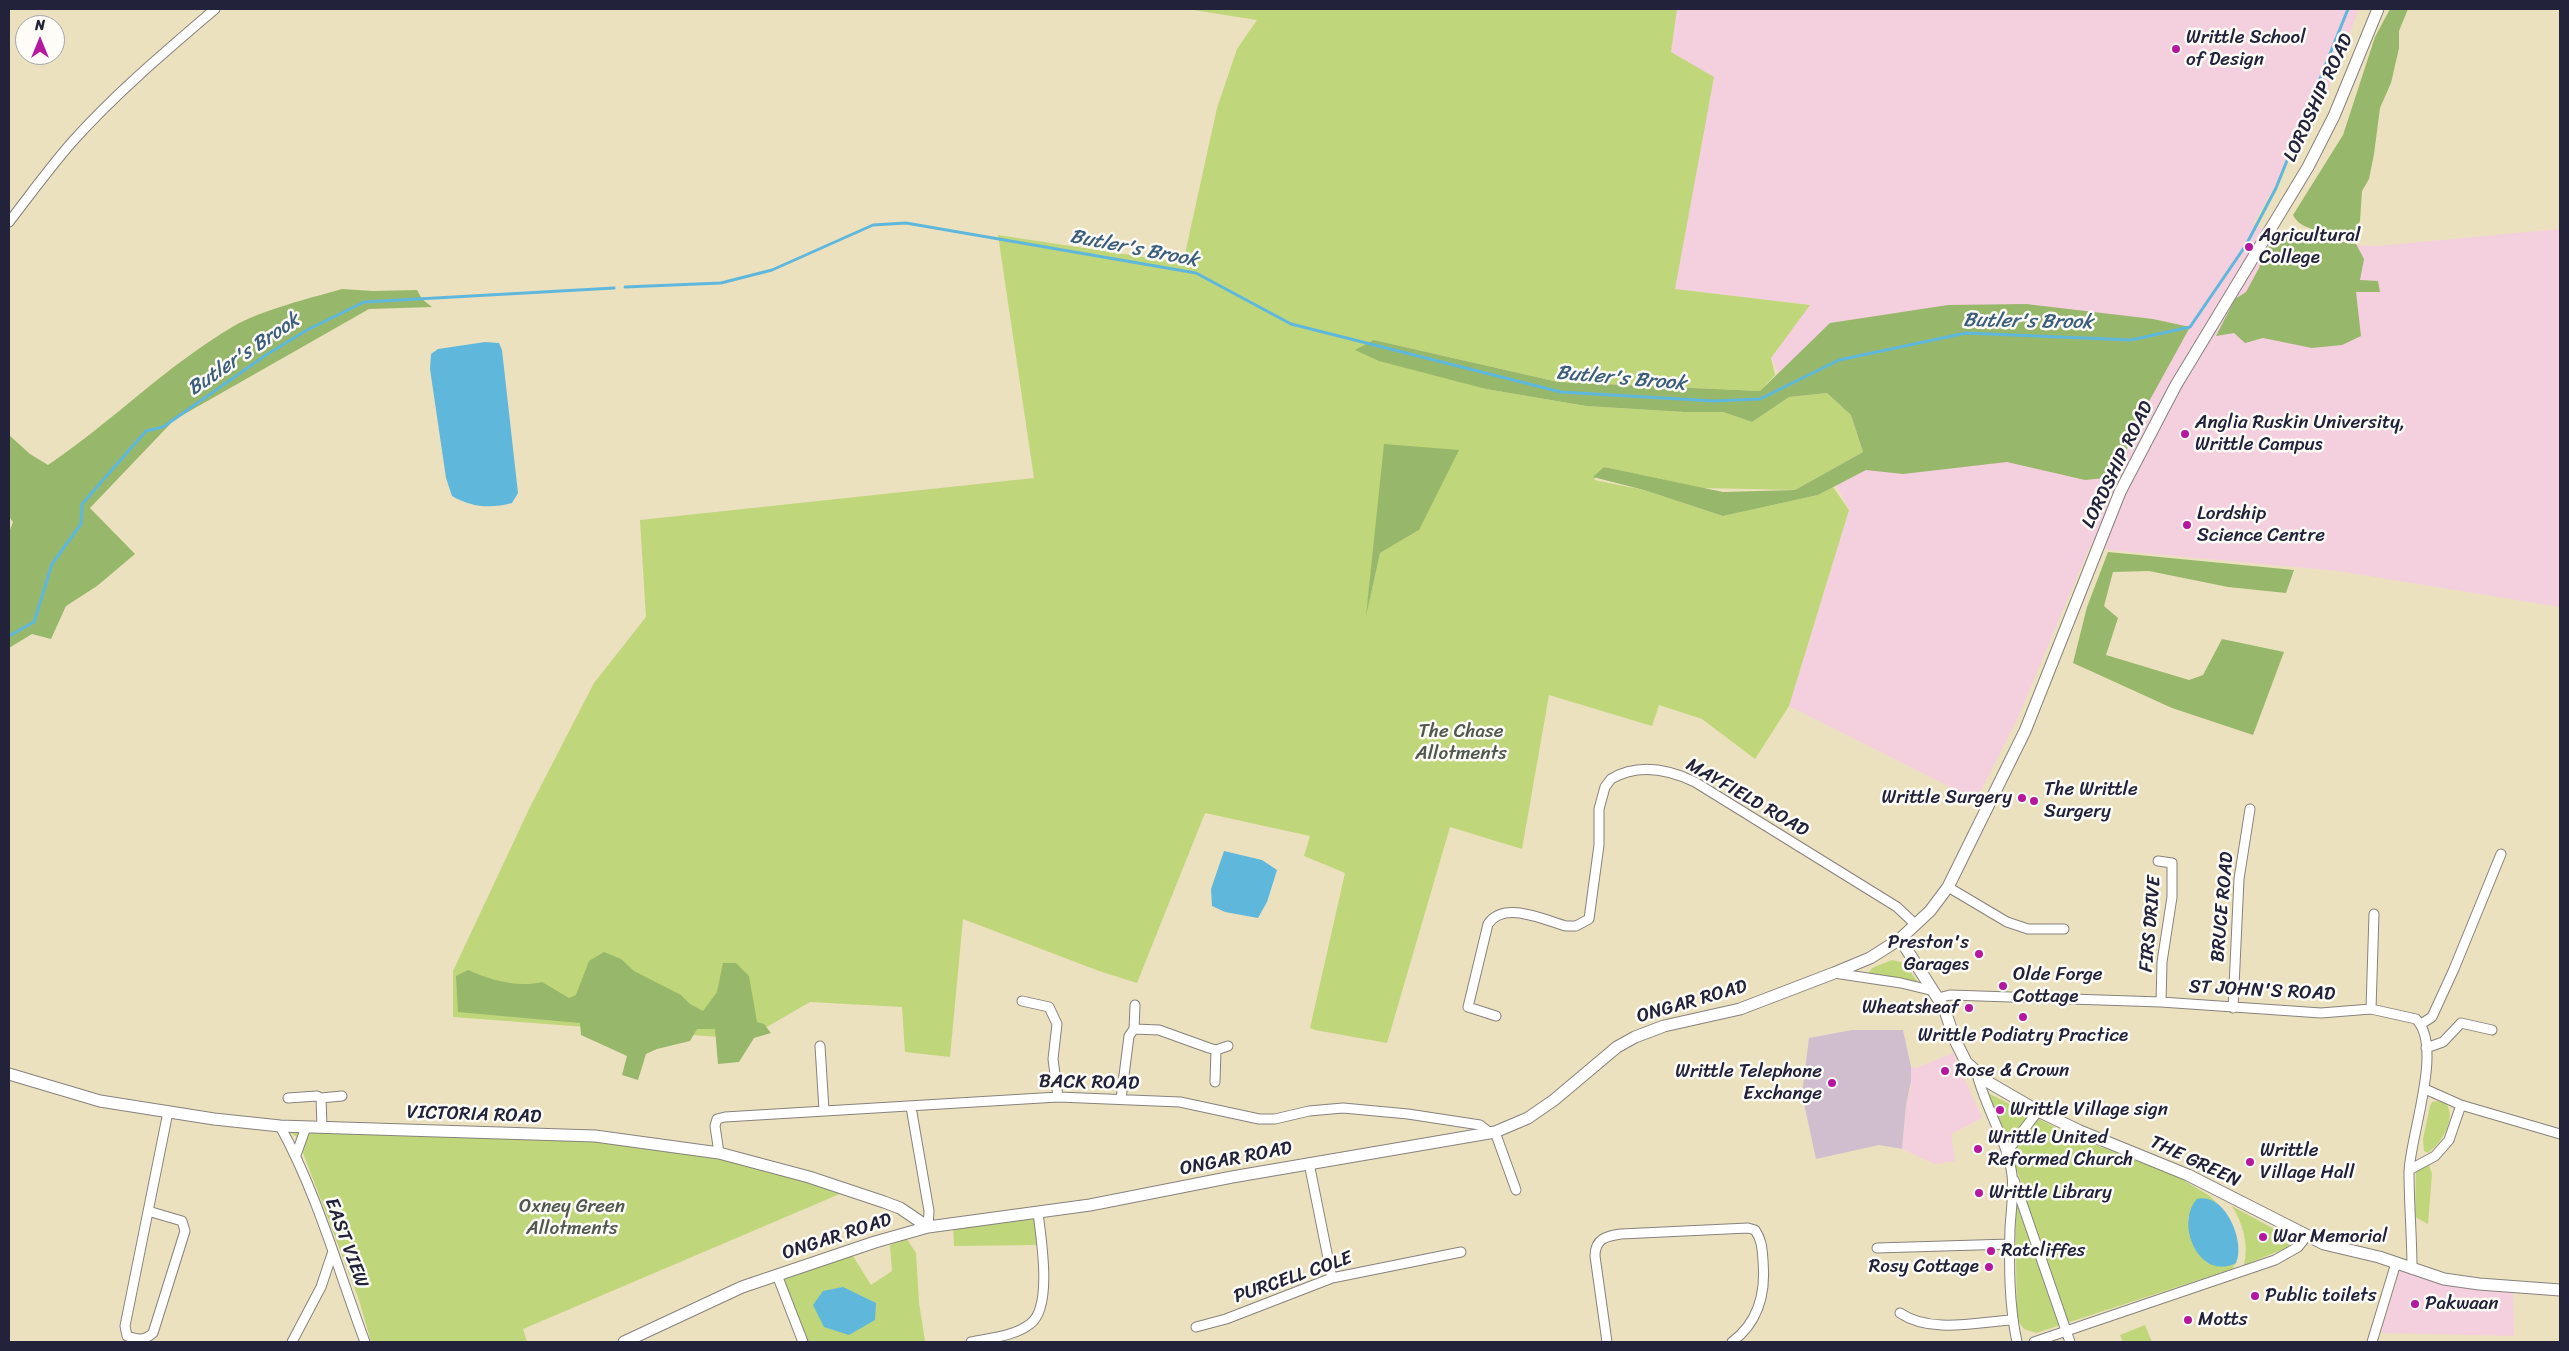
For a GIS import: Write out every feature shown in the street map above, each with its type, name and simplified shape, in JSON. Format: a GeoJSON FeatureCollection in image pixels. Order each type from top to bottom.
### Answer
{"type":"FeatureCollection","features":[{"type":"Feature","properties":{"kind":"street"},"geometry":{"type":"LineString","coordinates":[[9,222],[72,142],[97,115],[141,73],[214,9]]}},
{"type":"Feature","properties":{"kind":"street","name":"LORDSHIP ROAD"},"geometry":{"type":"LineString","coordinates":[[1900,939],[1916,925],[1948,887],[2025,731],[2120,492],[2176,385],[2308,167],[2334,116],[2378,9]]}},
{"type":"Feature","properties":{"kind":"street","name":"MAYFIELD ROAD"},"geometry":{"type":"LineString","coordinates":[[1496,1016],[1468,1008],[1488,924],[1492,918],[1504,912],[1566,926],[1576,926],[1589,919],[1599,845],[1602,796],[1611,779],[1637,770],[1664,771],[1695,782],[1897,907],[1916,925]]}},
{"type":"Feature","properties":{"kind":"street","name":"BRUCE ROAD"},"geometry":{"type":"LineString","coordinates":[[2233,1008],[2240,879],[2250,808]]}},
{"type":"Feature","properties":{"kind":"street"},"geometry":{"type":"LineString","coordinates":[[2372,1342],[2404,1266],[2410,1170],[2425,1089],[2426,1040],[2421,1024],[2432,1017],[2454,969],[2501,854]]}},
{"type":"Feature","properties":{"kind":"street","name":"FIRS DRIVE"},"geometry":{"type":"LineString","coordinates":[[2158,861],[2172,863],[2173,878],[2162,962],[2161,1002]]}},
{"type":"Feature","properties":{"kind":"street"},"geometry":{"type":"LineString","coordinates":[[1948,887],[2007,922],[2028,929],[2064,929]]}},
{"type":"Feature","properties":{"kind":"street"},"geometry":{"type":"LineString","coordinates":[[2371,1009],[2374,914]]}},
{"type":"Feature","properties":{"kind":"street","name":"ONGAR ROAD"},"geometry":{"type":"LineString","coordinates":[[624,1342],[742,1287],[928,1228],[1090,1205],[1309,1163],[1492,1132],[1528,1118],[1573,1085],[1617,1047],[1635,1037],[1664,1026],[1740,1009],[1870,958],[1900,939]]}},
{"type":"Feature","properties":{"kind":"street","name":"THE GREEN"},"geometry":{"type":"LineString","coordinates":[[1900,939],[1944,1008],[1960,1054],[1977,1074],[2038,1111],[2097,1138],[2188,1175],[2306,1237],[2324,1244],[2462,1282],[2560,1290]]}},
{"type":"Feature","properties":{"kind":"street","name":"ONGAR ROAD"},"geometry":{"type":"LineString","coordinates":[[1834,973],[1902,983],[1936,995]]}},
{"type":"Feature","properties":{"kind":"street","name":"ST JOHN'S ROAD"},"geometry":{"type":"LineString","coordinates":[[1936,995],[2161,1002],[2321,1013],[2371,1009],[2404,1015],[2416,1019],[2421,1024]]}},
{"type":"Feature","properties":{"kind":"street"},"geometry":{"type":"LineString","coordinates":[[1022,1001],[1049,1007],[1057,1024],[1053,1059],[1058,1097]]}},
{"type":"Feature","properties":{"kind":"street"},"geometry":{"type":"LineString","coordinates":[[1121,1099],[1129,1036],[1134,1029],[1135,1005]]}},
{"type":"Feature","properties":{"kind":"street"},"geometry":{"type":"LineString","coordinates":[[2426,1048],[2443,1042],[2461,1023],[2492,1030]]}},
{"type":"Feature","properties":{"kind":"street"},"geometry":{"type":"LineString","coordinates":[[1134,1029],[1159,1030],[1216,1050],[1228,1046]]}},
{"type":"Feature","properties":{"kind":"street"},"geometry":{"type":"LineString","coordinates":[[820,1046],[824,1110]]}},
{"type":"Feature","properties":{"kind":"street"},"geometry":{"type":"LineString","coordinates":[[1215,1082],[1216,1050]]}},
{"type":"Feature","properties":{"kind":"street","name":"VICTORIA ROAD"},"geometry":{"type":"LineString","coordinates":[[9,1074],[100,1101],[168,1112],[280,1126],[595,1136],[719,1153],[809,1177],[884,1202],[907,1212],[928,1228]]}},
{"type":"Feature","properties":{"kind":"street","name":"THE GREEN"},"geometry":{"type":"LineString","coordinates":[[1977,1074],[1982,1095],[2006,1153],[2070,1342]]}},
{"type":"Feature","properties":{"kind":"street"},"geometry":{"type":"LineString","coordinates":[[2425,1089],[2461,1105],[2560,1134]]}},
{"type":"Feature","properties":{"kind":"street"},"geometry":{"type":"LineString","coordinates":[[288,1098],[342,1096]]}},
{"type":"Feature","properties":{"kind":"street","name":"BACK ROAD"},"geometry":{"type":"LineString","coordinates":[[719,1153],[715,1126],[717,1119],[824,1110],[1058,1097],[1180,1102],[1267,1120],[1325,1109],[1387,1112],[1480,1125],[1492,1132]]}},
{"type":"Feature","properties":{"kind":"street"},"geometry":{"type":"LineString","coordinates":[[321,1098],[322,1127]]}},
{"type":"Feature","properties":{"kind":"street"},"geometry":{"type":"LineString","coordinates":[[2410,1170],[2435,1156],[2448,1140],[2461,1105]]}},
{"type":"Feature","properties":{"kind":"street"},"geometry":{"type":"LineString","coordinates":[[911,1106],[929,1211],[928,1228]]}},
{"type":"Feature","properties":{"kind":"street"},"geometry":{"type":"LineString","coordinates":[[2006,1153],[2038,1111]]}},
{"type":"Feature","properties":{"kind":"street"},"geometry":{"type":"LineString","coordinates":[[148,1211],[182,1221],[185,1231],[153,1333],[147,1339],[138,1340],[127,1336],[124,1326],[168,1112]]}},
{"type":"Feature","properties":{"kind":"street","name":"EAST VIEW"},"geometry":{"type":"LineString","coordinates":[[280,1126],[296,1155],[365,1342]]}},
{"type":"Feature","properties":{"kind":"street"},"geometry":{"type":"LineString","coordinates":[[296,1155],[306,1127]]}},
{"type":"Feature","properties":{"kind":"street"},"geometry":{"type":"LineString","coordinates":[[1492,1132],[1516,1190]]}},
{"type":"Feature","properties":{"kind":"street"},"geometry":{"type":"LineString","coordinates":[[1309,1163],[1332,1278]]}},
{"type":"Feature","properties":{"kind":"street","name":"THE GREEN"},"geometry":{"type":"LineString","coordinates":[[2012,1175],[2010,1244],[2012,1320],[2017,1342]]}},
{"type":"Feature","properties":{"kind":"street"},"geometry":{"type":"LineString","coordinates":[[971,1342],[1022,1329],[1038,1317],[1043,1279],[1038,1213]]}},
{"type":"Feature","properties":{"kind":"street"},"geometry":{"type":"LineString","coordinates":[[1607,1342],[1595,1256],[1595,1247],[1598,1242],[1609,1235],[1748,1228],[1755,1230],[1762,1244],[1763,1293],[1750,1324],[1732,1342]]}},
{"type":"Feature","properties":{"kind":"street"},"geometry":{"type":"LineString","coordinates":[[2034,1342],[2275,1260],[2298,1248],[2306,1237]]}},
{"type":"Feature","properties":{"kind":"street"},"geometry":{"type":"LineString","coordinates":[[1877,1248],[2010,1244]]}},
{"type":"Feature","properties":{"kind":"street","name":"PURCELL COLE"},"geometry":{"type":"LineString","coordinates":[[1196,1327],[1226,1319],[1332,1278],[1461,1252]]}},
{"type":"Feature","properties":{"kind":"street"},"geometry":{"type":"LineString","coordinates":[[292,1342],[320,1287],[332,1254]]}},
{"type":"Feature","properties":{"kind":"street"},"geometry":{"type":"LineString","coordinates":[[777,1275],[803,1342]]}},
{"type":"Feature","properties":{"kind":"street"},"geometry":{"type":"LineString","coordinates":[[1900,1313],[1919,1322],[1935,1325],[2012,1320]]}},
{"type":"Feature","properties":{"kind":"shaded area","name":"Anglia Ruskin University, Writtle Campus"},"geometry":{"type":"Polygon","coordinates":[[[1677,9],[2359,9],[2325,99],[2253,224],[2297,243],[2377,246],[2560,229],[2560,607],[2338,571],[2110,550],[2090,546],[2016,722],[1976,800],[1789,706],[1849,510],[1771,358],[1809,305],[1674,289],[1714,77],[1671,52],[1677,9]]]}},
{"type":"Feature","properties":{"kind":"shaded area"},"geometry":{"type":"Polygon","coordinates":[[[1852,1030],[1903,1030],[1911,1067],[1911,1081],[1906,1105],[1902,1149],[1879,1145],[1816,1159],[1802,1094],[1809,1038],[1852,1030]]]}},
{"type":"Feature","properties":{"kind":"shaded area"},"geometry":{"type":"Polygon","coordinates":[[[1953,1053],[1982,1118],[1951,1134],[1955,1161],[1935,1164],[1902,1149],[1906,1105],[1911,1089],[1911,1067],[1916,1068],[1953,1053]]]}},
{"type":"Feature","properties":{"kind":"shaded area"},"geometry":{"type":"Polygon","coordinates":[[[2400,1270],[2513,1289],[2514,1336],[2381,1333],[2400,1270]]]}},
{"type":"Feature","properties":{"kind":"green space","name":"The Chase Allotments"},"geometry":{"type":"Polygon","coordinates":[[[1187,9],[1677,9],[1671,52],[1714,77],[1675,289],[1810,305],[1771,358],[1775,375],[1760,391],[1558,382],[1374,340],[1440,376],[1486,389],[1586,406],[1684,412],[1723,412],[1752,422],[1789,397],[1827,393],[1851,415],[1863,452],[1795,490],[1702,488],[1604,467],[1594,480],[1644,490],[1723,516],[1818,495],[1833,487],[1849,510],[1789,706],[1755,759],[1702,719],[1659,705],[1652,726],[1549,695],[1522,849],[1450,827],[1387,1043],[1310,1028],[1345,873],[1304,856],[1310,836],[1205,813],[1137,983],[1099,971],[963,919],[950,1057],[905,1052],[902,1007],[810,1002],[746,1039],[453,1017],[453,971],[530,807],[594,683],[646,617],[640,520],[1034,478],[998,235],[1183,263],[1217,108],[1237,49],[1257,20],[1187,9]],[[1385,444],[1367,610],[1380,553],[1419,530],[1385,444]]]}},
{"type":"Feature","properties":{"kind":"green space"},"geometry":{"type":"Polygon","coordinates":[[[2390,9],[2408,9],[2399,31],[2399,48],[2391,83],[2380,108],[2369,179],[2362,191],[2360,221],[2355,232],[2321,231],[2304,226],[2293,215],[2343,135],[2375,37],[2390,9]]]}},
{"type":"Feature","properties":{"kind":"green space"},"geometry":{"type":"Polygon","coordinates":[[[2285,237],[2356,244],[2364,259],[2360,280],[2378,281],[2380,292],[2356,292],[2361,336],[2342,345],[2312,348],[2263,338],[2245,343],[2234,333],[2216,336],[2235,299],[2246,292],[2259,268],[2264,250],[2285,237]]]}},
{"type":"Feature","properties":{"kind":"green space"},"geometry":{"type":"Polygon","coordinates":[[[342,289],[373,291],[417,290],[422,299],[432,307],[369,309],[174,420],[90,508],[135,554],[97,586],[66,606],[51,639],[32,634],[9,648],[9,532],[13,522],[9,517],[9,435],[30,454],[48,465],[95,431],[186,358],[234,326],[245,320],[301,300],[342,289]]]}},
{"type":"Feature","properties":{"kind":"green space"},"geometry":{"type":"Polygon","coordinates":[[[2026,304],[2153,319],[2190,327],[2141,416],[2115,477],[2085,480],[2007,462],[1903,474],[1866,470],[1818,495],[1723,516],[1644,490],[1593,477],[1604,467],[1723,492],[1795,490],[1863,452],[1851,415],[1827,393],[1789,397],[1752,422],[1723,412],[1684,412],[1586,406],[1486,389],[1379,361],[1355,350],[1374,340],[1558,382],[1760,391],[1830,323],[1948,305],[2026,304]]]}},
{"type":"Feature","properties":{"kind":"green space"},"geometry":{"type":"Polygon","coordinates":[[[1384,444],[1459,450],[1419,530],[1380,553],[1366,616],[1384,444]]]}},
{"type":"Feature","properties":{"kind":"green space"},"geometry":{"type":"Polygon","coordinates":[[[2108,552],[2294,570],[2286,593],[2228,587],[2149,571],[2113,572],[2104,606],[2118,618],[2106,655],[2189,680],[2203,675],[2222,639],[2284,652],[2253,735],[2172,708],[2073,663],[2087,607],[2108,552]]]}},
{"type":"Feature","properties":{"kind":"green space"},"geometry":{"type":"Polygon","coordinates":[[[604,952],[621,959],[634,971],[681,995],[690,1004],[703,1011],[717,992],[723,963],[736,963],[749,976],[757,1022],[764,1024],[771,1033],[754,1038],[739,1062],[718,1064],[715,1029],[697,1029],[690,1041],[657,1049],[646,1054],[638,1080],[622,1075],[627,1056],[581,1035],[580,1023],[458,1012],[456,976],[468,970],[504,982],[533,984],[542,982],[569,998],[576,995],[589,961],[604,952]]]}},
{"type":"Feature","properties":{"kind":"green space"},"geometry":{"type":"Polygon","coordinates":[[[1892,960],[1904,963],[1918,982],[1867,975],[1872,968],[1892,960]]]}},
{"type":"Feature","properties":{"kind":"green space"},"geometry":{"type":"Polygon","coordinates":[[[1988,1093],[2070,1135],[2178,1177],[2210,1196],[2220,1206],[2210,1200],[2188,1217],[2190,1233],[2198,1253],[2232,1265],[2236,1263],[2232,1269],[2036,1333],[2024,1329],[2017,1319],[2015,1199],[2026,1195],[1988,1093]]]}},
{"type":"Feature","properties":{"kind":"green space"},"geometry":{"type":"Polygon","coordinates":[[[2432,1102],[2445,1102],[2449,1108],[2449,1122],[2443,1136],[2428,1153],[2424,1151],[2423,1139],[2430,1106],[2432,1102]]]}},
{"type":"Feature","properties":{"kind":"green space","name":"Oxney Green Allotments"},"geometry":{"type":"Polygon","coordinates":[[[280,1126],[651,1142],[849,1190],[523,1329],[527,1342],[371,1342],[359,1300],[297,1137],[280,1126]]]}},
{"type":"Feature","properties":{"kind":"green space"},"geometry":{"type":"Polygon","coordinates":[[[2428,1162],[2432,1174],[2428,1224],[2415,1217],[2416,1168],[2428,1162]]]}},
{"type":"Feature","properties":{"kind":"green space"},"geometry":{"type":"Polygon","coordinates":[[[2232,1206],[2285,1235],[2291,1241],[2289,1247],[2244,1265],[2246,1249],[2244,1234],[2232,1206]]]}},
{"type":"Feature","properties":{"kind":"green space"},"geometry":{"type":"Polygon","coordinates":[[[1038,1213],[1040,1245],[954,1246],[953,1223],[1038,1213]]]}},
{"type":"Feature","properties":{"kind":"green space"},"geometry":{"type":"Polygon","coordinates":[[[907,1239],[916,1253],[919,1303],[925,1341],[808,1342],[780,1276],[853,1256],[871,1285],[892,1271],[890,1245],[907,1239]]]}},
{"type":"Feature","properties":{"kind":"green space"},"geometry":{"type":"Polygon","coordinates":[[[2145,1325],[2152,1342],[2123,1342],[2120,1335],[2145,1325]]]}},
{"type":"Feature","properties":{"kind":"water"},"geometry":{"type":"Polygon","coordinates":[[[485,342],[499,343],[502,350],[518,493],[512,503],[496,506],[474,505],[452,496],[446,478],[430,369],[431,354],[438,349],[485,342]]]}},
{"type":"Feature","properties":{"kind":"water"},"geometry":{"type":"Polygon","coordinates":[[[1224,851],[1262,860],[1277,870],[1267,902],[1258,918],[1225,912],[1212,906],[1211,889],[1224,851]]]}},
{"type":"Feature","properties":{"kind":"water"},"geometry":{"type":"Polygon","coordinates":[[[2197,1199],[2207,1199],[2216,1203],[2231,1220],[2238,1243],[2236,1263],[2223,1267],[2211,1265],[2194,1248],[2188,1222],[2191,1210],[2197,1199]]]}},
{"type":"Feature","properties":{"kind":"water"},"geometry":{"type":"Polygon","coordinates":[[[843,1287],[876,1303],[875,1320],[849,1335],[824,1327],[813,1305],[823,1291],[843,1287]]]}},
{"type":"Feature","properties":{"kind":"waterway","name":"Butler's Brook"},"geometry":{"type":"LineString","coordinates":[[625,287],[721,283],[772,270],[873,225],[906,223],[1196,273],[1291,324],[1561,392],[1714,401],[1760,399],[1839,360],[1966,333],[2131,340],[2190,327],[2246,245],[2276,188],[2348,9]]}},
{"type":"Feature","properties":{"kind":"waterway","name":"Butler's Brook"},"geometry":{"type":"LineString","coordinates":[[9,636],[34,622],[52,564],[81,524],[82,504],[146,431],[163,427],[266,355],[307,330],[364,302],[614,288]]}},
{"type":"Feature","properties":{"kind":"place","name":"Writtle School of Design"},"geometry":{"type":"Point","coordinates":[2176,49]}},
{"type":"Feature","properties":{"kind":"place","name":"Agricultural College"},"geometry":{"type":"Point","coordinates":[2249,247]}},
{"type":"Feature","properties":{"kind":"place","name":"Anglia Ruskin University, Writtle Campus"},"geometry":{"type":"Point","coordinates":[2185,434]}},
{"type":"Feature","properties":{"kind":"place","name":"Lordship Science Centre"},"geometry":{"type":"Point","coordinates":[2187,525]}},
{"type":"Feature","properties":{"kind":"place","name":"Writtle Surgery"},"geometry":{"type":"Point","coordinates":[2022,798]}},
{"type":"Feature","properties":{"kind":"place","name":"The Writtle Surgery"},"geometry":{"type":"Point","coordinates":[2034,801]}},
{"type":"Feature","properties":{"kind":"place","name":"Preston's Garages"},"geometry":{"type":"Point","coordinates":[1979,954]}},
{"type":"Feature","properties":{"kind":"place","name":"Olde Forge Cottage"},"geometry":{"type":"Point","coordinates":[2003,986]}},
{"type":"Feature","properties":{"kind":"place","name":"Wheatsheaf"},"geometry":{"type":"Point","coordinates":[1969,1008]}},
{"type":"Feature","properties":{"kind":"place","name":"Writtle Podiatry Practice"},"geometry":{"type":"Point","coordinates":[2023,1017]}},
{"type":"Feature","properties":{"kind":"place","name":"Rose & Crown"},"geometry":{"type":"Point","coordinates":[1945,1071]}},
{"type":"Feature","properties":{"kind":"place","name":"Writtle Telephone Exchange"},"geometry":{"type":"Point","coordinates":[1832,1083]}},
{"type":"Feature","properties":{"kind":"place","name":"Writtle Village sign"},"geometry":{"type":"Point","coordinates":[2000,1110]}},
{"type":"Feature","properties":{"kind":"place","name":"Writtle United Reformed Church"},"geometry":{"type":"Point","coordinates":[1978,1149]}},
{"type":"Feature","properties":{"kind":"place","name":"Writtle Village Hall"},"geometry":{"type":"Point","coordinates":[2250,1162]}},
{"type":"Feature","properties":{"kind":"place","name":"Writtle Library"},"geometry":{"type":"Point","coordinates":[1979,1193]}},
{"type":"Feature","properties":{"kind":"place","name":"War Memorial"},"geometry":{"type":"Point","coordinates":[2263,1237]}},
{"type":"Feature","properties":{"kind":"place","name":"Ratcliffes"},"geometry":{"type":"Point","coordinates":[1991,1251]}},
{"type":"Feature","properties":{"kind":"place","name":"Rosy Cottage"},"geometry":{"type":"Point","coordinates":[1989,1267]}},
{"type":"Feature","properties":{"kind":"place","name":"Public toilets"},"geometry":{"type":"Point","coordinates":[2255,1296]}},
{"type":"Feature","properties":{"kind":"place","name":"Pakwaan"},"geometry":{"type":"Point","coordinates":[2415,1304]}},
{"type":"Feature","properties":{"kind":"place","name":"Motts"},"geometry":{"type":"Point","coordinates":[2188,1320]}}]}
